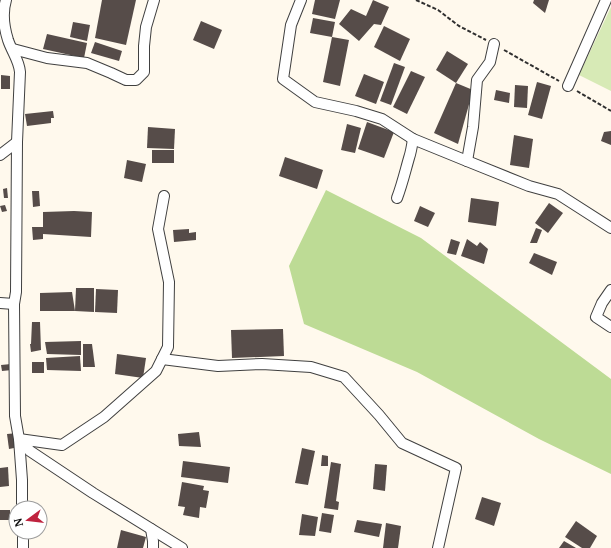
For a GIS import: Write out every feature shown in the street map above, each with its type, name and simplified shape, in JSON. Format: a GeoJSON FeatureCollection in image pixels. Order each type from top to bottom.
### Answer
{"type":"FeatureCollection","features":[{"type":"Feature","properties":{"kind":"street"},"geometry":{"type":"LineString","coordinates":[[6,0],[4,7],[4,20],[7,41],[19,64],[20,72],[17,142],[16,292],[14,304],[15,416],[19,439],[22,500]]}},
{"type":"Feature","properties":{"kind":"street"},"geometry":{"type":"LineString","coordinates":[[7,41],[48,58],[87,63],[126,80],[136,80],[144,72],[146,27],[154,0]]}},
{"type":"Feature","properties":{"kind":"street"},"geometry":{"type":"LineString","coordinates":[[301,0],[291,25],[283,79],[315,102],[356,111],[382,119],[413,139],[529,186],[558,194],[611,228]]}},
{"type":"Feature","properties":{"kind":"street"},"geometry":{"type":"LineString","coordinates":[[568,86],[606,0]]}},
{"type":"Feature","properties":{"kind":"street"},"geometry":{"type":"LineString","coordinates":[[467,161],[473,127],[477,80],[490,62],[494,44]]}},
{"type":"Feature","properties":{"kind":"street"},"geometry":{"type":"LineString","coordinates":[[397,198],[403,182],[409,156],[412,151],[413,139]]}},
{"type":"Feature","properties":{"kind":"street"},"geometry":{"type":"LineString","coordinates":[[0,155],[17,142]]}},
{"type":"Feature","properties":{"kind":"street"},"geometry":{"type":"LineString","coordinates":[[19,439],[62,445],[104,417],[156,371],[168,347],[169,282],[158,229],[164,196]]}},
{"type":"Feature","properties":{"kind":"street"},"geometry":{"type":"LineString","coordinates":[[611,290],[602,303],[596,317],[611,326]]}},
{"type":"Feature","properties":{"kind":"street"},"geometry":{"type":"LineString","coordinates":[[0,303],[14,304]]}},
{"type":"Feature","properties":{"kind":"street"},"geometry":{"type":"LineString","coordinates":[[162,359],[218,366],[262,364],[311,367],[344,377],[379,415],[402,444],[456,468],[438,548]]}},
{"type":"Feature","properties":{"kind":"street"},"geometry":{"type":"LineString","coordinates":[[19,439],[30,451],[93,493],[182,548]]}},
{"type":"Feature","properties":{"kind":"street"},"geometry":{"type":"LineString","coordinates":[[151,529],[153,548]]}},
{"type":"Feature","properties":{"kind":"path"},"geometry":{"type":"LineString","coordinates":[[416,0],[438,10],[459,26],[611,110]]}},
{"type":"Feature","properties":{"kind":"green space"},"geometry":{"type":"Polygon","coordinates":[[[611,7],[611,91],[579,75],[611,7]]]}},
{"type":"Feature","properties":{"kind":"green space"},"geometry":{"type":"Polygon","coordinates":[[[326,190],[421,238],[611,379],[611,474],[539,439],[417,372],[304,324],[289,266],[326,190]]]}},
{"type":"Feature","properties":{"kind":"building"},"geometry":{"type":"Polygon","coordinates":[[[102,0],[136,0],[126,45],[95,38],[102,0]]]}},
{"type":"Feature","properties":{"kind":"building"},"geometry":{"type":"Polygon","coordinates":[[[315,0],[340,0],[335,19],[312,14],[315,0]]]}},
{"type":"Feature","properties":{"kind":"building"},"geometry":{"type":"Polygon","coordinates":[[[373,0],[389,7],[381,25],[374,24],[359,41],[339,24],[351,9],[366,16],[373,0]]]}},
{"type":"Feature","properties":{"kind":"building"},"geometry":{"type":"Polygon","coordinates":[[[534,0],[549,0],[545,13],[533,3],[534,0]]]}},
{"type":"Feature","properties":{"kind":"building"},"geometry":{"type":"Polygon","coordinates":[[[313,18],[335,22],[332,37],[310,33],[313,18]]]}},
{"type":"Feature","properties":{"kind":"building"},"geometry":{"type":"Polygon","coordinates":[[[201,21],[222,30],[214,49],[193,40],[201,21]]]}},
{"type":"Feature","properties":{"kind":"building"},"geometry":{"type":"Polygon","coordinates":[[[73,22],[90,25],[87,41],[70,37],[73,22]]]}},
{"type":"Feature","properties":{"kind":"building"},"geometry":{"type":"Polygon","coordinates":[[[384,26],[410,39],[400,61],[374,47],[384,26]]]}},
{"type":"Feature","properties":{"kind":"building"},"geometry":{"type":"Polygon","coordinates":[[[47,34],[87,43],[84,58],[43,49],[47,34]]]}},
{"type":"Feature","properties":{"kind":"building"},"geometry":{"type":"Polygon","coordinates":[[[332,37],[349,40],[340,86],[323,82],[332,37]]]}},
{"type":"Feature","properties":{"kind":"building"},"geometry":{"type":"Polygon","coordinates":[[[95,42],[122,51],[119,61],[91,53],[95,42]]]}},
{"type":"Feature","properties":{"kind":"building"},"geometry":{"type":"Polygon","coordinates":[[[447,51],[468,64],[456,83],[436,70],[447,51]]]}},
{"type":"Feature","properties":{"kind":"building"},"geometry":{"type":"Polygon","coordinates":[[[394,63],[405,67],[391,105],[380,101],[394,63]]]}},
{"type":"Feature","properties":{"kind":"building"},"geometry":{"type":"Polygon","coordinates":[[[411,71],[425,77],[407,114],[393,107],[411,71]]]}},
{"type":"Feature","properties":{"kind":"building"},"geometry":{"type":"Polygon","coordinates":[[[364,74],[384,82],[376,104],[355,96],[364,74]]]}},
{"type":"Feature","properties":{"kind":"building"},"geometry":{"type":"Polygon","coordinates":[[[1,75],[10,76],[10,89],[1,89],[1,75]]]}},
{"type":"Feature","properties":{"kind":"building"},"geometry":{"type":"Polygon","coordinates":[[[537,82],[551,86],[542,119],[528,115],[537,82]]]}},
{"type":"Feature","properties":{"kind":"building"},"geometry":{"type":"Polygon","coordinates":[[[456,83],[473,90],[458,144],[434,133],[456,83]]]}},
{"type":"Feature","properties":{"kind":"building"},"geometry":{"type":"Polygon","coordinates":[[[515,85],[528,86],[527,108],[514,107],[515,85]]]}},
{"type":"Feature","properties":{"kind":"building"},"geometry":{"type":"Polygon","coordinates":[[[496,90],[510,93],[509,103],[494,100],[496,90]]]}},
{"type":"Feature","properties":{"kind":"building"},"geometry":{"type":"Polygon","coordinates":[[[53,111],[54,118],[51,118],[51,123],[27,126],[25,114],[53,111]]]}},
{"type":"Feature","properties":{"kind":"building"},"geometry":{"type":"Polygon","coordinates":[[[367,122],[394,132],[384,158],[358,149],[367,122]]]}},
{"type":"Feature","properties":{"kind":"building"},"geometry":{"type":"Polygon","coordinates":[[[347,124],[361,128],[355,153],[341,150],[347,124]]]}},
{"type":"Feature","properties":{"kind":"building"},"geometry":{"type":"Polygon","coordinates":[[[148,127],[175,129],[174,149],[147,148],[148,127]]]}},
{"type":"Feature","properties":{"kind":"building"},"geometry":{"type":"Polygon","coordinates":[[[611,131],[611,145],[601,141],[604,132],[611,131]]]}},
{"type":"Feature","properties":{"kind":"building"},"geometry":{"type":"Polygon","coordinates":[[[514,135],[533,139],[529,168],[510,165],[514,135]]]}},
{"type":"Feature","properties":{"kind":"building"},"geometry":{"type":"Polygon","coordinates":[[[152,150],[174,150],[174,163],[152,163],[152,150]]]}},
{"type":"Feature","properties":{"kind":"building"},"geometry":{"type":"Polygon","coordinates":[[[285,157],[323,170],[317,189],[279,176],[285,157]]]}},
{"type":"Feature","properties":{"kind":"building"},"geometry":{"type":"Polygon","coordinates":[[[127,160],[146,164],[142,182],[124,178],[127,160]]]}},
{"type":"Feature","properties":{"kind":"building"},"geometry":{"type":"Polygon","coordinates":[[[7,188],[8,198],[4,198],[3,189],[7,188]]]}},
{"type":"Feature","properties":{"kind":"building"},"geometry":{"type":"Polygon","coordinates":[[[32,191],[39,191],[40,206],[33,207],[32,191]]]}},
{"type":"Feature","properties":{"kind":"building"},"geometry":{"type":"Polygon","coordinates":[[[471,198],[499,202],[496,226],[468,222],[471,198]]]}},
{"type":"Feature","properties":{"kind":"building"},"geometry":{"type":"Polygon","coordinates":[[[549,203],[563,213],[548,233],[535,223],[549,203]]]}},
{"type":"Feature","properties":{"kind":"building"},"geometry":{"type":"Polygon","coordinates":[[[5,205],[7,211],[2,212],[0,206],[5,205]]]}},
{"type":"Feature","properties":{"kind":"building"},"geometry":{"type":"Polygon","coordinates":[[[420,206],[435,213],[428,227],[414,221],[420,206]]]}},
{"type":"Feature","properties":{"kind":"building"},"geometry":{"type":"Polygon","coordinates":[[[43,212],[92,212],[91,237],[43,234],[43,239],[33,240],[32,227],[43,227],[43,212]]]}},
{"type":"Feature","properties":{"kind":"building"},"geometry":{"type":"Polygon","coordinates":[[[536,228],[542,230],[537,243],[530,243],[536,228]]]}},
{"type":"Feature","properties":{"kind":"building"},"geometry":{"type":"Polygon","coordinates":[[[189,229],[189,233],[196,232],[196,240],[174,242],[173,230],[189,229]]]}},
{"type":"Feature","properties":{"kind":"building"},"geometry":{"type":"Polygon","coordinates":[[[451,239],[460,242],[456,255],[447,253],[451,239]]]}},
{"type":"Feature","properties":{"kind":"building"},"geometry":{"type":"Polygon","coordinates":[[[467,239],[477,246],[480,242],[488,249],[484,264],[461,256],[467,239]]]}},
{"type":"Feature","properties":{"kind":"building"},"geometry":{"type":"Polygon","coordinates":[[[534,253],[557,262],[552,275],[529,263],[534,253]]]}},
{"type":"Feature","properties":{"kind":"building"},"geometry":{"type":"Polygon","coordinates":[[[76,288],[94,288],[94,312],[75,311],[76,288]]]}},
{"type":"Feature","properties":{"kind":"building"},"geometry":{"type":"Polygon","coordinates":[[[96,289],[118,290],[117,313],[95,312],[96,289]]]}},
{"type":"Feature","properties":{"kind":"building"},"geometry":{"type":"Polygon","coordinates":[[[72,292],[75,311],[40,311],[40,293],[72,292]]]}},
{"type":"Feature","properties":{"kind":"building"},"geometry":{"type":"Polygon","coordinates":[[[32,322],[40,322],[41,350],[31,352],[30,344],[32,322]]]}},
{"type":"Feature","properties":{"kind":"building"},"geometry":{"type":"Polygon","coordinates":[[[283,329],[284,356],[232,358],[231,330],[283,329]]]}},
{"type":"Feature","properties":{"kind":"building"},"geometry":{"type":"Polygon","coordinates":[[[81,341],[81,355],[47,354],[45,342],[81,341]]]}},
{"type":"Feature","properties":{"kind":"building"},"geometry":{"type":"Polygon","coordinates":[[[83,344],[92,344],[95,367],[83,367],[83,344]]]}},
{"type":"Feature","properties":{"kind":"building"},"geometry":{"type":"Polygon","coordinates":[[[117,354],[146,358],[143,378],[115,374],[117,354]]]}},
{"type":"Feature","properties":{"kind":"building"},"geometry":{"type":"Polygon","coordinates":[[[80,356],[81,371],[47,370],[46,358],[80,356]]]}},
{"type":"Feature","properties":{"kind":"building"},"geometry":{"type":"Polygon","coordinates":[[[32,362],[44,362],[44,373],[32,373],[32,362]]]}},
{"type":"Feature","properties":{"kind":"building"},"geometry":{"type":"Polygon","coordinates":[[[11,364],[12,370],[2,371],[1,365],[11,364]]]}},
{"type":"Feature","properties":{"kind":"building"},"geometry":{"type":"Polygon","coordinates":[[[199,432],[201,447],[179,446],[178,434],[199,432]]]}},
{"type":"Feature","properties":{"kind":"building"},"geometry":{"type":"Polygon","coordinates":[[[18,433],[19,447],[9,449],[7,434],[18,433]]]}},
{"type":"Feature","properties":{"kind":"building"},"geometry":{"type":"Polygon","coordinates":[[[302,448],[315,451],[308,485],[295,483],[302,448]]]}},
{"type":"Feature","properties":{"kind":"building"},"geometry":{"type":"Polygon","coordinates":[[[322,455],[328,456],[328,466],[321,466],[322,455]]]}},
{"type":"Feature","properties":{"kind":"building"},"geometry":{"type":"Polygon","coordinates":[[[183,461],[230,467],[228,483],[181,477],[183,461]]]}},
{"type":"Feature","properties":{"kind":"building"},"geometry":{"type":"Polygon","coordinates":[[[331,462],[341,464],[336,501],[339,502],[338,510],[324,508],[331,462]]]}},
{"type":"Feature","properties":{"kind":"building"},"geometry":{"type":"Polygon","coordinates":[[[375,464],[387,465],[385,491],[373,489],[375,464]]]}},
{"type":"Feature","properties":{"kind":"building"},"geometry":{"type":"Polygon","coordinates":[[[8,467],[9,486],[0,487],[0,468],[8,467]]]}},
{"type":"Feature","properties":{"kind":"building"},"geometry":{"type":"Polygon","coordinates":[[[182,482],[204,486],[203,490],[209,491],[206,508],[200,507],[199,518],[183,515],[185,507],[178,506],[182,482]]]}},
{"type":"Feature","properties":{"kind":"building"},"geometry":{"type":"Polygon","coordinates":[[[482,497],[501,503],[494,526],[475,519],[482,497]]]}},
{"type":"Feature","properties":{"kind":"building"},"geometry":{"type":"Polygon","coordinates":[[[0,510],[8,510],[8,520],[0,520],[0,510]]]}},
{"type":"Feature","properties":{"kind":"building"},"geometry":{"type":"Polygon","coordinates":[[[322,513],[334,515],[331,533],[319,531],[322,513]]]}},
{"type":"Feature","properties":{"kind":"building"},"geometry":{"type":"Polygon","coordinates":[[[302,514],[318,517],[315,536],[299,535],[302,514]]]}},
{"type":"Feature","properties":{"kind":"building"},"geometry":{"type":"Polygon","coordinates":[[[357,520],[382,524],[379,537],[354,532],[357,520]]]}},
{"type":"Feature","properties":{"kind":"building"},"geometry":{"type":"Polygon","coordinates":[[[576,521],[597,536],[590,548],[582,548],[565,537],[576,521]]]}},
{"type":"Feature","properties":{"kind":"building"},"geometry":{"type":"Polygon","coordinates":[[[386,523],[401,526],[398,548],[383,548],[386,523]]]}},
{"type":"Feature","properties":{"kind":"building"},"geometry":{"type":"Polygon","coordinates":[[[121,530],[146,537],[143,548],[117,548],[121,530]]]}},
{"type":"Feature","properties":{"kind":"building"},"geometry":{"type":"Polygon","coordinates":[[[564,541],[576,548],[559,548],[564,541]]]}}]}
